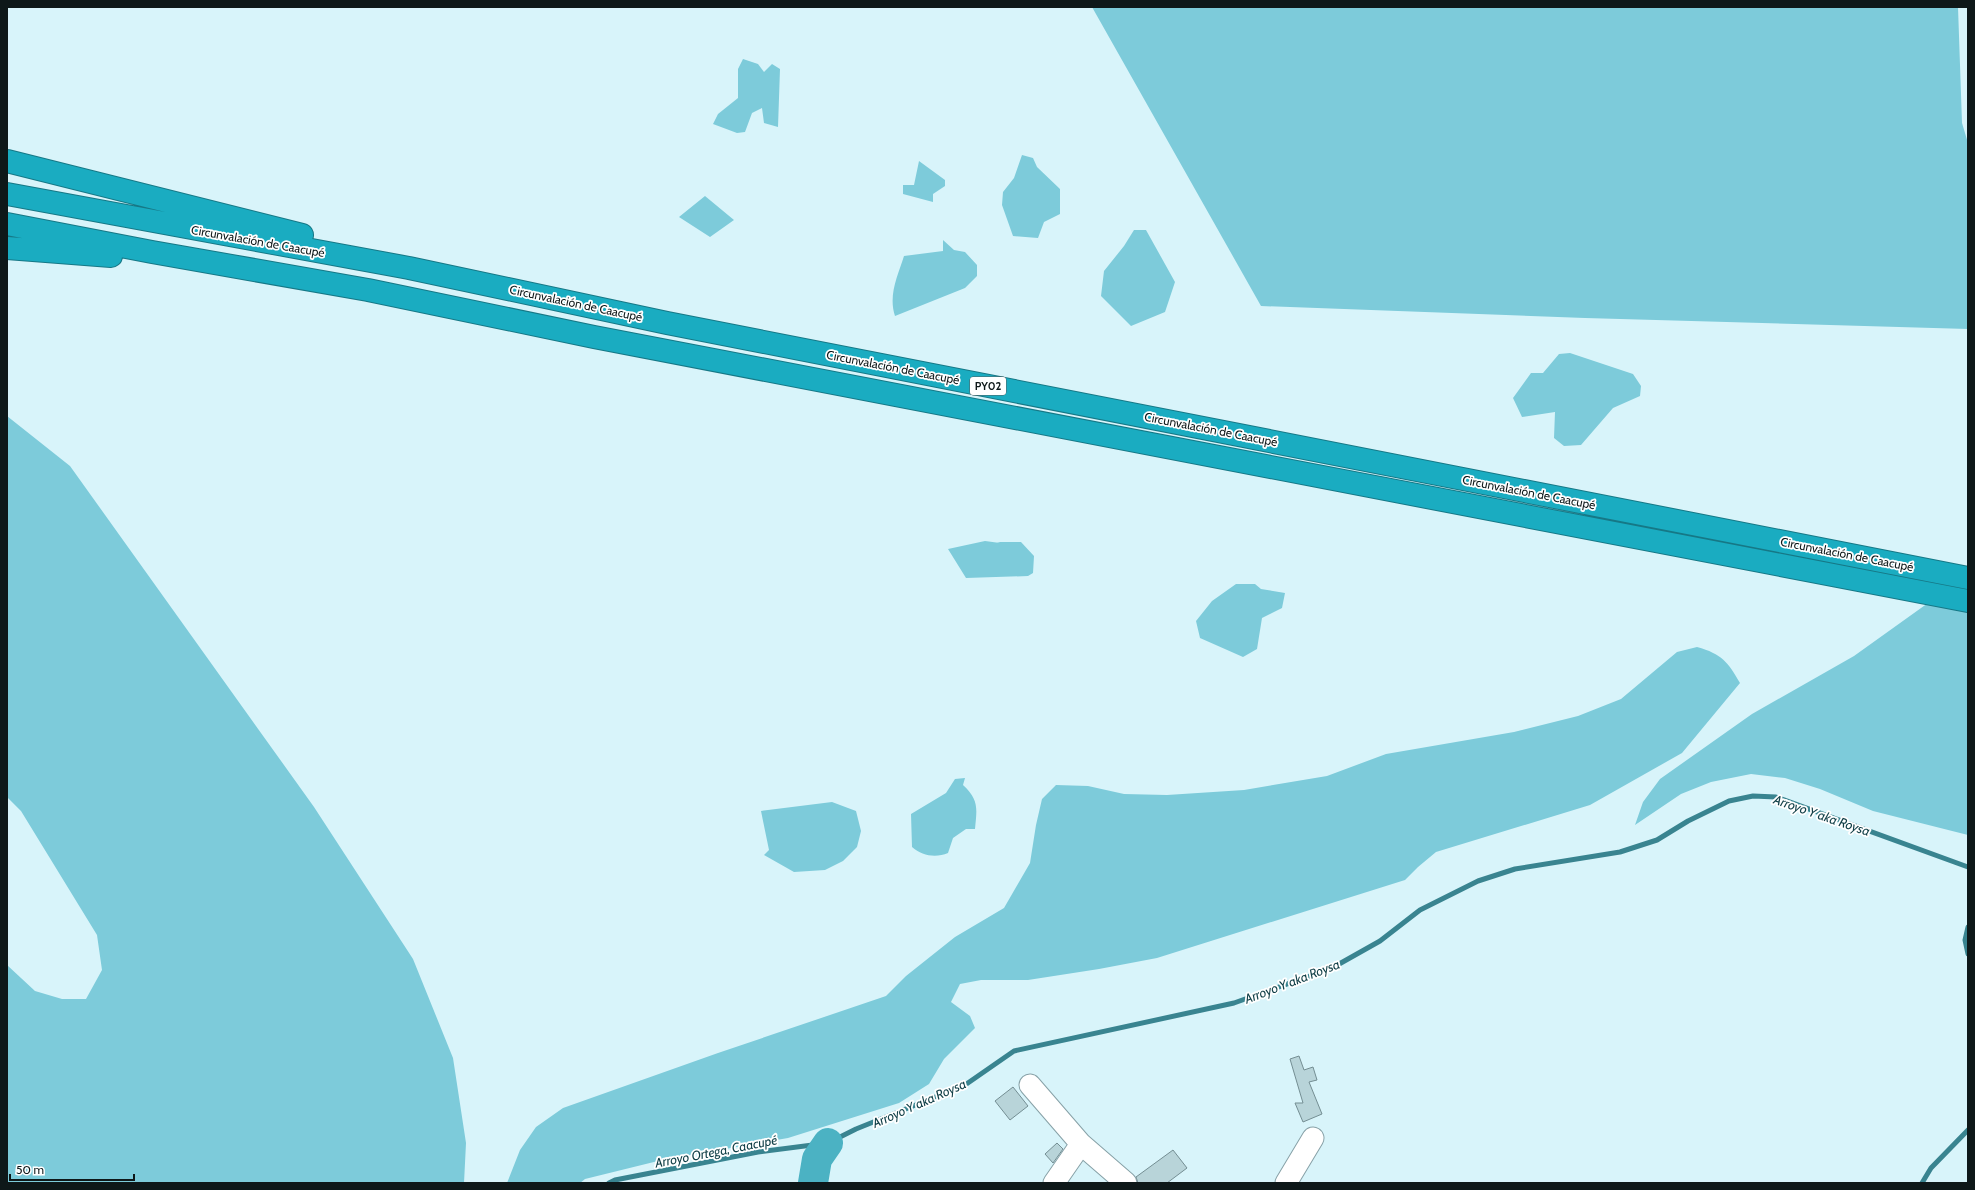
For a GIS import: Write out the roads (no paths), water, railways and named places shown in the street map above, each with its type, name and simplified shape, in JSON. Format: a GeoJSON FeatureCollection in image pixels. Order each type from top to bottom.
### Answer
{"type":"FeatureCollection","features":[{"type":"Feature","properties":{"kind":"highway"},"geometry":{"type":"LineString","coordinates":[[7,161],[385,256],[409,268]]}},
{"type":"Feature","properties":{"kind":"highway","name":"Circunvalación de Caacupé"},"geometry":{"type":"LineString","coordinates":[[7,194],[409,268],[667,322],[1968,578]]}},
{"type":"Feature","properties":{"kind":"highway","name":"Circunvalación de Caacupé"},"geometry":{"type":"LineString","coordinates":[[7,224],[152,252],[368,290],[594,337],[1968,601]]}},
{"type":"Feature","properties":{"kind":"highway"},"geometry":{"type":"LineString","coordinates":[[7,248],[114,256],[152,252]]}},
{"type":"Feature","properties":{"kind":"street"},"geometry":{"type":"LineString","coordinates":[[1030,1085],[1081,1144],[1126,1183]]}},
{"type":"Feature","properties":{"kind":"street"},"geometry":{"type":"LineString","coordinates":[[1286,1183],[1313,1138]]}},
{"type":"Feature","properties":{"kind":"street"},"geometry":{"type":"LineString","coordinates":[[1054,1183],[1081,1144]]}},
{"type":"Feature","properties":{"kind":"waterway","name":"Arroyo Y aka Roysa"},"geometry":{"type":"LineString","coordinates":[[609,1183],[615,1180],[758,1152],[828,1143],[856,1129],[965,1085],[1014,1051],[1234,1003],[1332,968],[1380,941],[1420,910],[1478,881],[1515,869],[1620,852],[1657,840],[1688,821],[1729,801],[1753,796],[1776,797],[1968,867]]}},
{"type":"Feature","properties":{"kind":"waterway"},"geometry":{"type":"LineString","coordinates":[[1968,927],[1965,940],[1968,954]]}},
{"type":"Feature","properties":{"kind":"waterway"},"geometry":{"type":"LineString","coordinates":[[1922,1183],[1931,1168],[1968,1130]]}},
{"type":"Feature","properties":{"kind":"waterway","name":"Arroyo Y aka Roysa"},"geometry":{"type":"LineString","coordinates":[[813,1183],[817,1159],[828,1143]]}},
{"type":"Feature","properties":{"kind":"water label","name":"Arroyo Ortega, Caacupé"},"geometry":{"type":"Point","coordinates":[716,1151]}}]}
